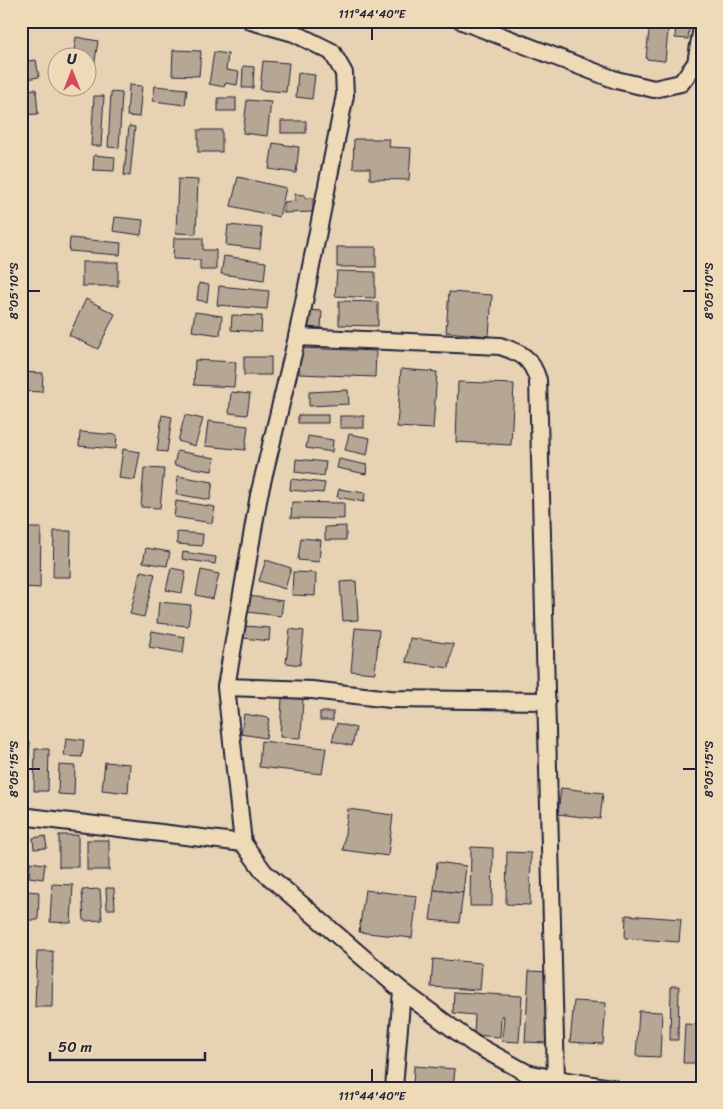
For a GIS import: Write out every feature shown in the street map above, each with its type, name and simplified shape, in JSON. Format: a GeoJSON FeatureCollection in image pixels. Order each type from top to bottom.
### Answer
{"type":"FeatureCollection","features":[{"type":"Feature","properties":{"kind":"street"},"geometry":{"type":"LineString","coordinates":[[251,21],[294,33],[332,52],[344,73],[345,95],[298,337],[259,495],[226,687],[243,842],[264,872],[402,991],[474,1044],[527,1073],[612,1088]]}},
{"type":"Feature","properties":{"kind":"street"},"geometry":{"type":"LineString","coordinates":[[462,21],[616,80],[654,89],[681,82],[696,63],[702,27]]}},
{"type":"Feature","properties":{"kind":"street"},"geometry":{"type":"LineString","coordinates":[[298,337],[500,346],[518,352],[533,365],[538,380],[556,1079]]}},
{"type":"Feature","properties":{"kind":"street"},"geometry":{"type":"LineString","coordinates":[[226,687],[312,690],[390,699],[547,701]]}},
{"type":"Feature","properties":{"kind":"street"},"geometry":{"type":"LineString","coordinates":[[21,816],[243,842]]}},
{"type":"Feature","properties":{"kind":"street"},"geometry":{"type":"LineString","coordinates":[[394,1088],[402,991]]}},
{"type":"Feature","properties":{"kind":"building"},"geometry":{"type":"Polygon","coordinates":[[[77,21],[108,21],[108,29],[77,27],[77,21]]]}},
{"type":"Feature","properties":{"kind":"building"},"geometry":{"type":"Polygon","coordinates":[[[650,21],[669,21],[665,61],[646,59],[650,21]]]}},
{"type":"Feature","properties":{"kind":"building"},"geometry":{"type":"Polygon","coordinates":[[[676,21],[690,21],[688,39],[675,38],[676,21]]]}},
{"type":"Feature","properties":{"kind":"building"},"geometry":{"type":"Polygon","coordinates":[[[25,32],[26,52],[21,53],[21,33],[25,32]]]}},
{"type":"Feature","properties":{"kind":"building"},"geometry":{"type":"Polygon","coordinates":[[[76,37],[98,41],[97,48],[74,48],[76,37]]]}},
{"type":"Feature","properties":{"kind":"building"},"geometry":{"type":"Polygon","coordinates":[[[173,50],[201,51],[199,76],[172,75],[173,50]]]}},
{"type":"Feature","properties":{"kind":"building"},"geometry":{"type":"Polygon","coordinates":[[[214,52],[228,54],[226,70],[239,72],[237,85],[225,83],[224,87],[209,84],[214,52]]]}},
{"type":"Feature","properties":{"kind":"building"},"geometry":{"type":"Polygon","coordinates":[[[36,60],[39,77],[21,80],[21,62],[36,60]]]}},
{"type":"Feature","properties":{"kind":"building"},"geometry":{"type":"Polygon","coordinates":[[[263,61],[289,63],[286,92],[260,90],[263,61]]]}},
{"type":"Feature","properties":{"kind":"building"},"geometry":{"type":"Polygon","coordinates":[[[243,66],[254,67],[253,88],[242,88],[243,66]]]}},
{"type":"Feature","properties":{"kind":"building"},"geometry":{"type":"Polygon","coordinates":[[[298,73],[315,75],[312,99],[296,97],[298,73]]]}},
{"type":"Feature","properties":{"kind":"building"},"geometry":{"type":"Polygon","coordinates":[[[129,85],[142,86],[139,117],[127,116],[129,85]]]}},
{"type":"Feature","properties":{"kind":"building"},"geometry":{"type":"Polygon","coordinates":[[[155,86],[187,89],[185,105],[153,101],[155,86]]]}},
{"type":"Feature","properties":{"kind":"building"},"geometry":{"type":"Polygon","coordinates":[[[36,89],[38,114],[21,115],[21,90],[36,89]]]}},
{"type":"Feature","properties":{"kind":"building"},"geometry":{"type":"Polygon","coordinates":[[[111,92],[122,93],[119,148],[108,147],[111,92]]]}},
{"type":"Feature","properties":{"kind":"building"},"geometry":{"type":"Polygon","coordinates":[[[104,96],[101,146],[91,146],[94,98],[104,96]]]}},
{"type":"Feature","properties":{"kind":"building"},"geometry":{"type":"Polygon","coordinates":[[[218,98],[236,98],[236,111],[218,111],[218,98]]]}},
{"type":"Feature","properties":{"kind":"building"},"geometry":{"type":"Polygon","coordinates":[[[247,100],[271,102],[267,136],[243,133],[247,100]]]}},
{"type":"Feature","properties":{"kind":"building"},"geometry":{"type":"Polygon","coordinates":[[[281,121],[306,121],[306,133],[281,133],[281,121]]]}},
{"type":"Feature","properties":{"kind":"building"},"geometry":{"type":"Polygon","coordinates":[[[129,126],[135,127],[130,176],[124,175],[129,126]]]}},
{"type":"Feature","properties":{"kind":"building"},"geometry":{"type":"Polygon","coordinates":[[[198,130],[222,130],[222,152],[198,152],[198,130]]]}},
{"type":"Feature","properties":{"kind":"building"},"geometry":{"type":"Polygon","coordinates":[[[354,139],[390,139],[389,147],[411,148],[409,180],[370,179],[370,168],[353,168],[354,139]]]}},
{"type":"Feature","properties":{"kind":"building"},"geometry":{"type":"Polygon","coordinates":[[[273,143],[299,147],[296,173],[269,169],[273,143]]]}},
{"type":"Feature","properties":{"kind":"building"},"geometry":{"type":"Polygon","coordinates":[[[94,155],[115,157],[114,171],[93,170],[94,155]]]}},
{"type":"Feature","properties":{"kind":"building"},"geometry":{"type":"Polygon","coordinates":[[[238,177],[286,188],[279,217],[231,206],[238,177]]]}},
{"type":"Feature","properties":{"kind":"building"},"geometry":{"type":"Polygon","coordinates":[[[178,179],[198,180],[196,234],[176,233],[178,179]]]}},
{"type":"Feature","properties":{"kind":"building"},"geometry":{"type":"Polygon","coordinates":[[[295,194],[305,195],[305,198],[313,198],[313,212],[284,213],[284,202],[295,201],[295,194]]]}},
{"type":"Feature","properties":{"kind":"building"},"geometry":{"type":"Polygon","coordinates":[[[115,217],[143,220],[141,235],[113,231],[115,217]]]}},
{"type":"Feature","properties":{"kind":"building"},"geometry":{"type":"Polygon","coordinates":[[[228,225],[262,228],[260,249],[226,245],[228,225]]]}},
{"type":"Feature","properties":{"kind":"building"},"geometry":{"type":"Polygon","coordinates":[[[70,238],[121,243],[120,255],[69,251],[70,238]]]}},
{"type":"Feature","properties":{"kind":"building"},"geometry":{"type":"Polygon","coordinates":[[[174,238],[203,238],[203,250],[216,250],[216,270],[200,270],[200,260],[173,259],[174,238]]]}},
{"type":"Feature","properties":{"kind":"building"},"geometry":{"type":"Polygon","coordinates":[[[337,247],[376,247],[376,267],[337,267],[337,247]]]}},
{"type":"Feature","properties":{"kind":"building"},"geometry":{"type":"Polygon","coordinates":[[[224,256],[266,262],[264,280],[221,274],[224,256]]]}},
{"type":"Feature","properties":{"kind":"building"},"geometry":{"type":"Polygon","coordinates":[[[82,262],[118,262],[118,286],[82,286],[82,262]]]}},
{"type":"Feature","properties":{"kind":"building"},"geometry":{"type":"Polygon","coordinates":[[[337,271],[375,272],[375,298],[335,296],[337,271]]]}},
{"type":"Feature","properties":{"kind":"building"},"geometry":{"type":"Polygon","coordinates":[[[199,283],[209,285],[207,302],[197,300],[199,283]]]}},
{"type":"Feature","properties":{"kind":"building"},"geometry":{"type":"Polygon","coordinates":[[[219,286],[269,291],[267,309],[217,305],[219,286]]]}},
{"type":"Feature","properties":{"kind":"building"},"geometry":{"type":"Polygon","coordinates":[[[449,292],[492,295],[489,336],[446,332],[449,292]]]}},
{"type":"Feature","properties":{"kind":"building"},"geometry":{"type":"Polygon","coordinates":[[[86,299],[115,314],[98,349],[69,335],[86,299]]]}},
{"type":"Feature","properties":{"kind":"building"},"geometry":{"type":"Polygon","coordinates":[[[339,301],[378,302],[378,326],[339,325],[339,301]]]}},
{"type":"Feature","properties":{"kind":"building"},"geometry":{"type":"Polygon","coordinates":[[[306,310],[322,311],[321,328],[305,327],[306,310]]]}},
{"type":"Feature","properties":{"kind":"building"},"geometry":{"type":"Polygon","coordinates":[[[195,312],[222,316],[220,335],[192,331],[195,312]]]}},
{"type":"Feature","properties":{"kind":"building"},"geometry":{"type":"Polygon","coordinates":[[[232,315],[262,316],[261,332],[231,330],[232,315]]]}},
{"type":"Feature","properties":{"kind":"building"},"geometry":{"type":"Polygon","coordinates":[[[300,348],[376,351],[375,377],[299,374],[300,348]]]}},
{"type":"Feature","properties":{"kind":"building"},"geometry":{"type":"Polygon","coordinates":[[[244,357],[271,357],[271,375],[244,375],[244,357]]]}},
{"type":"Feature","properties":{"kind":"building"},"geometry":{"type":"Polygon","coordinates":[[[195,360],[236,362],[234,387],[194,385],[195,360]]]}},
{"type":"Feature","properties":{"kind":"building"},"geometry":{"type":"Polygon","coordinates":[[[401,369],[437,372],[433,429],[397,427],[401,369]]]}},
{"type":"Feature","properties":{"kind":"building"},"geometry":{"type":"Polygon","coordinates":[[[21,372],[43,373],[42,392],[21,391],[21,372]]]}},
{"type":"Feature","properties":{"kind":"building"},"geometry":{"type":"Polygon","coordinates":[[[458,382],[514,384],[511,445],[456,442],[458,382]]]}},
{"type":"Feature","properties":{"kind":"building"},"geometry":{"type":"Polygon","coordinates":[[[348,390],[349,404],[309,406],[309,392],[348,390]]]}},
{"type":"Feature","properties":{"kind":"building"},"geometry":{"type":"Polygon","coordinates":[[[231,392],[250,394],[247,415],[229,413],[231,392]]]}},
{"type":"Feature","properties":{"kind":"building"},"geometry":{"type":"Polygon","coordinates":[[[162,415],[172,417],[167,452],[157,451],[162,415]]]}},
{"type":"Feature","properties":{"kind":"building"},"geometry":{"type":"Polygon","coordinates":[[[185,415],[203,419],[195,446],[178,441],[185,415]]]}},
{"type":"Feature","properties":{"kind":"building"},"geometry":{"type":"Polygon","coordinates":[[[298,415],[328,415],[328,423],[298,423],[298,415]]]}},
{"type":"Feature","properties":{"kind":"building"},"geometry":{"type":"Polygon","coordinates":[[[340,416],[364,416],[364,428],[340,428],[340,416]]]}},
{"type":"Feature","properties":{"kind":"building"},"geometry":{"type":"Polygon","coordinates":[[[208,421],[248,426],[245,450],[205,446],[208,421]]]}},
{"type":"Feature","properties":{"kind":"building"},"geometry":{"type":"Polygon","coordinates":[[[80,432],[117,435],[116,449],[79,446],[80,432]]]}},
{"type":"Feature","properties":{"kind":"building"},"geometry":{"type":"Polygon","coordinates":[[[349,434],[370,438],[367,455],[345,450],[349,434]]]}},
{"type":"Feature","properties":{"kind":"building"},"geometry":{"type":"Polygon","coordinates":[[[308,436],[333,440],[332,452],[306,448],[308,436]]]}},
{"type":"Feature","properties":{"kind":"building"},"geometry":{"type":"Polygon","coordinates":[[[123,449],[140,452],[135,480],[119,478],[123,449]]]}},
{"type":"Feature","properties":{"kind":"building"},"geometry":{"type":"Polygon","coordinates":[[[177,451],[215,458],[212,471],[174,465],[177,451]]]}},
{"type":"Feature","properties":{"kind":"building"},"geometry":{"type":"Polygon","coordinates":[[[296,459],[326,462],[324,476],[295,472],[296,459]]]}},
{"type":"Feature","properties":{"kind":"building"},"geometry":{"type":"Polygon","coordinates":[[[339,459],[367,465],[366,474],[337,468],[339,459]]]}},
{"type":"Feature","properties":{"kind":"building"},"geometry":{"type":"Polygon","coordinates":[[[144,468],[164,469],[160,508],[141,507],[144,468]]]}},
{"type":"Feature","properties":{"kind":"building"},"geometry":{"type":"Polygon","coordinates":[[[178,476],[213,482],[210,500],[176,494],[178,476]]]}},
{"type":"Feature","properties":{"kind":"building"},"geometry":{"type":"Polygon","coordinates":[[[291,479],[325,483],[323,493],[290,490],[291,479]]]}},
{"type":"Feature","properties":{"kind":"building"},"geometry":{"type":"Polygon","coordinates":[[[339,489],[365,493],[364,502],[337,497],[339,489]]]}},
{"type":"Feature","properties":{"kind":"building"},"geometry":{"type":"Polygon","coordinates":[[[176,501],[215,507],[212,523],[174,517],[176,501]]]}},
{"type":"Feature","properties":{"kind":"building"},"geometry":{"type":"Polygon","coordinates":[[[292,502],[344,503],[344,519],[291,518],[292,502]]]}},
{"type":"Feature","properties":{"kind":"building"},"geometry":{"type":"Polygon","coordinates":[[[346,526],[346,540],[325,540],[325,527],[346,526]]]}},
{"type":"Feature","properties":{"kind":"building"},"geometry":{"type":"Polygon","coordinates":[[[26,528],[41,528],[40,588],[24,587],[26,528]]]}},
{"type":"Feature","properties":{"kind":"building"},"geometry":{"type":"Polygon","coordinates":[[[54,531],[71,531],[70,577],[53,577],[54,531]]]}},
{"type":"Feature","properties":{"kind":"building"},"geometry":{"type":"Polygon","coordinates":[[[177,532],[203,534],[202,546],[177,544],[177,532]]]}},
{"type":"Feature","properties":{"kind":"building"},"geometry":{"type":"Polygon","coordinates":[[[301,538],[321,540],[319,562],[298,560],[301,538]]]}},
{"type":"Feature","properties":{"kind":"building"},"geometry":{"type":"Polygon","coordinates":[[[146,548],[170,552],[167,566],[143,562],[146,548]]]}},
{"type":"Feature","properties":{"kind":"building"},"geometry":{"type":"Polygon","coordinates":[[[183,552],[216,557],[215,564],[182,559],[183,552]]]}},
{"type":"Feature","properties":{"kind":"building"},"geometry":{"type":"Polygon","coordinates":[[[266,560],[291,568],[285,589],[259,581],[266,560]]]}},
{"type":"Feature","properties":{"kind":"building"},"geometry":{"type":"Polygon","coordinates":[[[171,568],[186,571],[182,593],[166,590],[171,568]]]}},
{"type":"Feature","properties":{"kind":"building"},"geometry":{"type":"Polygon","coordinates":[[[201,570],[219,574],[213,599],[196,595],[201,570]]]}},
{"type":"Feature","properties":{"kind":"building"},"geometry":{"type":"Polygon","coordinates":[[[141,571],[155,574],[144,617],[130,614],[141,571]]]}},
{"type":"Feature","properties":{"kind":"building"},"geometry":{"type":"Polygon","coordinates":[[[293,572],[316,573],[315,596],[292,595],[293,572]]]}},
{"type":"Feature","properties":{"kind":"building"},"geometry":{"type":"Polygon","coordinates":[[[356,581],[358,620],[343,621],[340,582],[356,581]]]}},
{"type":"Feature","properties":{"kind":"building"},"geometry":{"type":"Polygon","coordinates":[[[249,596],[283,601],[281,616],[247,612],[249,596]]]}},
{"type":"Feature","properties":{"kind":"building"},"geometry":{"type":"Polygon","coordinates":[[[159,602],[191,605],[188,626],[157,623],[159,602]]]}},
{"type":"Feature","properties":{"kind":"building"},"geometry":{"type":"Polygon","coordinates":[[[246,626],[270,628],[269,641],[244,638],[246,626]]]}},
{"type":"Feature","properties":{"kind":"building"},"geometry":{"type":"Polygon","coordinates":[[[355,628],[379,630],[375,673],[351,671],[355,628]]]}},
{"type":"Feature","properties":{"kind":"building"},"geometry":{"type":"Polygon","coordinates":[[[290,629],[304,631],[300,665],[286,663],[290,629]]]}},
{"type":"Feature","properties":{"kind":"building"},"geometry":{"type":"Polygon","coordinates":[[[152,631],[185,637],[183,653],[149,647],[152,631]]]}},
{"type":"Feature","properties":{"kind":"building"},"geometry":{"type":"Polygon","coordinates":[[[410,638],[453,644],[449,668],[406,662],[410,638]]]}},
{"type":"Feature","properties":{"kind":"building"},"geometry":{"type":"Polygon","coordinates":[[[282,698],[303,699],[301,738],[280,737],[282,698]]]}},
{"type":"Feature","properties":{"kind":"building"},"geometry":{"type":"Polygon","coordinates":[[[320,712],[333,712],[333,720],[320,720],[320,712]]]}},
{"type":"Feature","properties":{"kind":"building"},"geometry":{"type":"Polygon","coordinates":[[[244,714],[269,718],[266,738],[241,734],[244,714]]]}},
{"type":"Feature","properties":{"kind":"building"},"geometry":{"type":"Polygon","coordinates":[[[337,723],[356,728],[352,746],[332,741],[337,723]]]}},
{"type":"Feature","properties":{"kind":"building"},"geometry":{"type":"Polygon","coordinates":[[[66,738],[84,740],[82,757],[64,756],[66,738]]]}},
{"type":"Feature","properties":{"kind":"building"},"geometry":{"type":"Polygon","coordinates":[[[21,741],[30,742],[29,757],[21,756],[21,741]]]}},
{"type":"Feature","properties":{"kind":"building"},"geometry":{"type":"Polygon","coordinates":[[[261,741],[326,748],[322,774],[259,767],[261,741]]]}},
{"type":"Feature","properties":{"kind":"building"},"geometry":{"type":"Polygon","coordinates":[[[35,749],[49,749],[48,791],[34,791],[35,749]]]}},
{"type":"Feature","properties":{"kind":"building"},"geometry":{"type":"Polygon","coordinates":[[[105,762],[130,764],[128,793],[102,790],[105,762]]]}},
{"type":"Feature","properties":{"kind":"building"},"geometry":{"type":"Polygon","coordinates":[[[59,765],[75,766],[74,795],[58,794],[59,765]]]}},
{"type":"Feature","properties":{"kind":"building"},"geometry":{"type":"Polygon","coordinates":[[[561,788],[603,793],[600,819],[558,814],[561,788]]]}},
{"type":"Feature","properties":{"kind":"building"},"geometry":{"type":"Polygon","coordinates":[[[348,809],[393,815],[388,856],[343,850],[348,809]]]}},
{"type":"Feature","properties":{"kind":"building"},"geometry":{"type":"Polygon","coordinates":[[[59,835],[78,835],[78,867],[59,867],[59,835]]]}},
{"type":"Feature","properties":{"kind":"building"},"geometry":{"type":"Polygon","coordinates":[[[45,836],[47,848],[34,849],[33,838],[45,836]]]}},
{"type":"Feature","properties":{"kind":"building"},"geometry":{"type":"Polygon","coordinates":[[[87,840],[109,840],[109,870],[87,870],[87,840]]]}},
{"type":"Feature","properties":{"kind":"building"},"geometry":{"type":"Polygon","coordinates":[[[471,847],[493,848],[492,906],[470,906],[471,847]]]}},
{"type":"Feature","properties":{"kind":"building"},"geometry":{"type":"Polygon","coordinates":[[[507,852],[531,853],[530,905],[506,904],[507,852]]]}},
{"type":"Feature","properties":{"kind":"building"},"geometry":{"type":"Polygon","coordinates":[[[30,862],[45,864],[43,879],[29,877],[30,862]]]}},
{"type":"Feature","properties":{"kind":"building"},"geometry":{"type":"Polygon","coordinates":[[[437,862],[466,866],[463,893],[434,890],[437,862]]]}},
{"type":"Feature","properties":{"kind":"building"},"geometry":{"type":"Polygon","coordinates":[[[52,884],[73,885],[71,923],[50,922],[52,884]]]}},
{"type":"Feature","properties":{"kind":"building"},"geometry":{"type":"Polygon","coordinates":[[[106,888],[114,888],[115,909],[107,909],[106,888]]]}},
{"type":"Feature","properties":{"kind":"building"},"geometry":{"type":"Polygon","coordinates":[[[100,889],[102,920],[84,921],[82,890],[100,889]]]}},
{"type":"Feature","properties":{"kind":"building"},"geometry":{"type":"Polygon","coordinates":[[[365,890],[417,896],[412,938],[359,932],[365,890]]]}},
{"type":"Feature","properties":{"kind":"building"},"geometry":{"type":"Polygon","coordinates":[[[434,890],[463,893],[459,923],[430,920],[434,890]]]}},
{"type":"Feature","properties":{"kind":"building"},"geometry":{"type":"Polygon","coordinates":[[[26,891],[39,892],[38,920],[26,920],[26,891]]]}},
{"type":"Feature","properties":{"kind":"building"},"geometry":{"type":"Polygon","coordinates":[[[626,915],[681,919],[679,942],[625,938],[626,915]]]}},
{"type":"Feature","properties":{"kind":"building"},"geometry":{"type":"Polygon","coordinates":[[[37,951],[53,951],[52,1007],[35,1007],[37,951]]]}},
{"type":"Feature","properties":{"kind":"building"},"geometry":{"type":"Polygon","coordinates":[[[433,959],[482,963],[480,990],[431,987],[433,959]]]}},
{"type":"Feature","properties":{"kind":"building"},"geometry":{"type":"Polygon","coordinates":[[[529,971],[550,972],[546,1043],[525,1042],[529,971]]]}},
{"type":"Feature","properties":{"kind":"building"},"geometry":{"type":"Polygon","coordinates":[[[671,986],[679,986],[678,1040],[670,1040],[671,986]]]}},
{"type":"Feature","properties":{"kind":"building"},"geometry":{"type":"Polygon","coordinates":[[[454,992],[522,996],[519,1042],[502,1041],[504,1016],[501,1016],[500,1037],[474,1035],[475,1015],[453,1013],[454,992]]]}},
{"type":"Feature","properties":{"kind":"building"},"geometry":{"type":"Polygon","coordinates":[[[574,1001],[606,1003],[603,1044],[570,1042],[574,1001]]]}},
{"type":"Feature","properties":{"kind":"building"},"geometry":{"type":"Polygon","coordinates":[[[639,1011],[662,1012],[660,1057],[636,1056],[639,1011]]]}},
{"type":"Feature","properties":{"kind":"building"},"geometry":{"type":"Polygon","coordinates":[[[685,1024],[700,1025],[698,1063],[683,1063],[685,1024]]]}},
{"type":"Feature","properties":{"kind":"building"},"geometry":{"type":"Polygon","coordinates":[[[414,1066],[455,1069],[453,1088],[413,1088],[414,1066]]]}}]}
